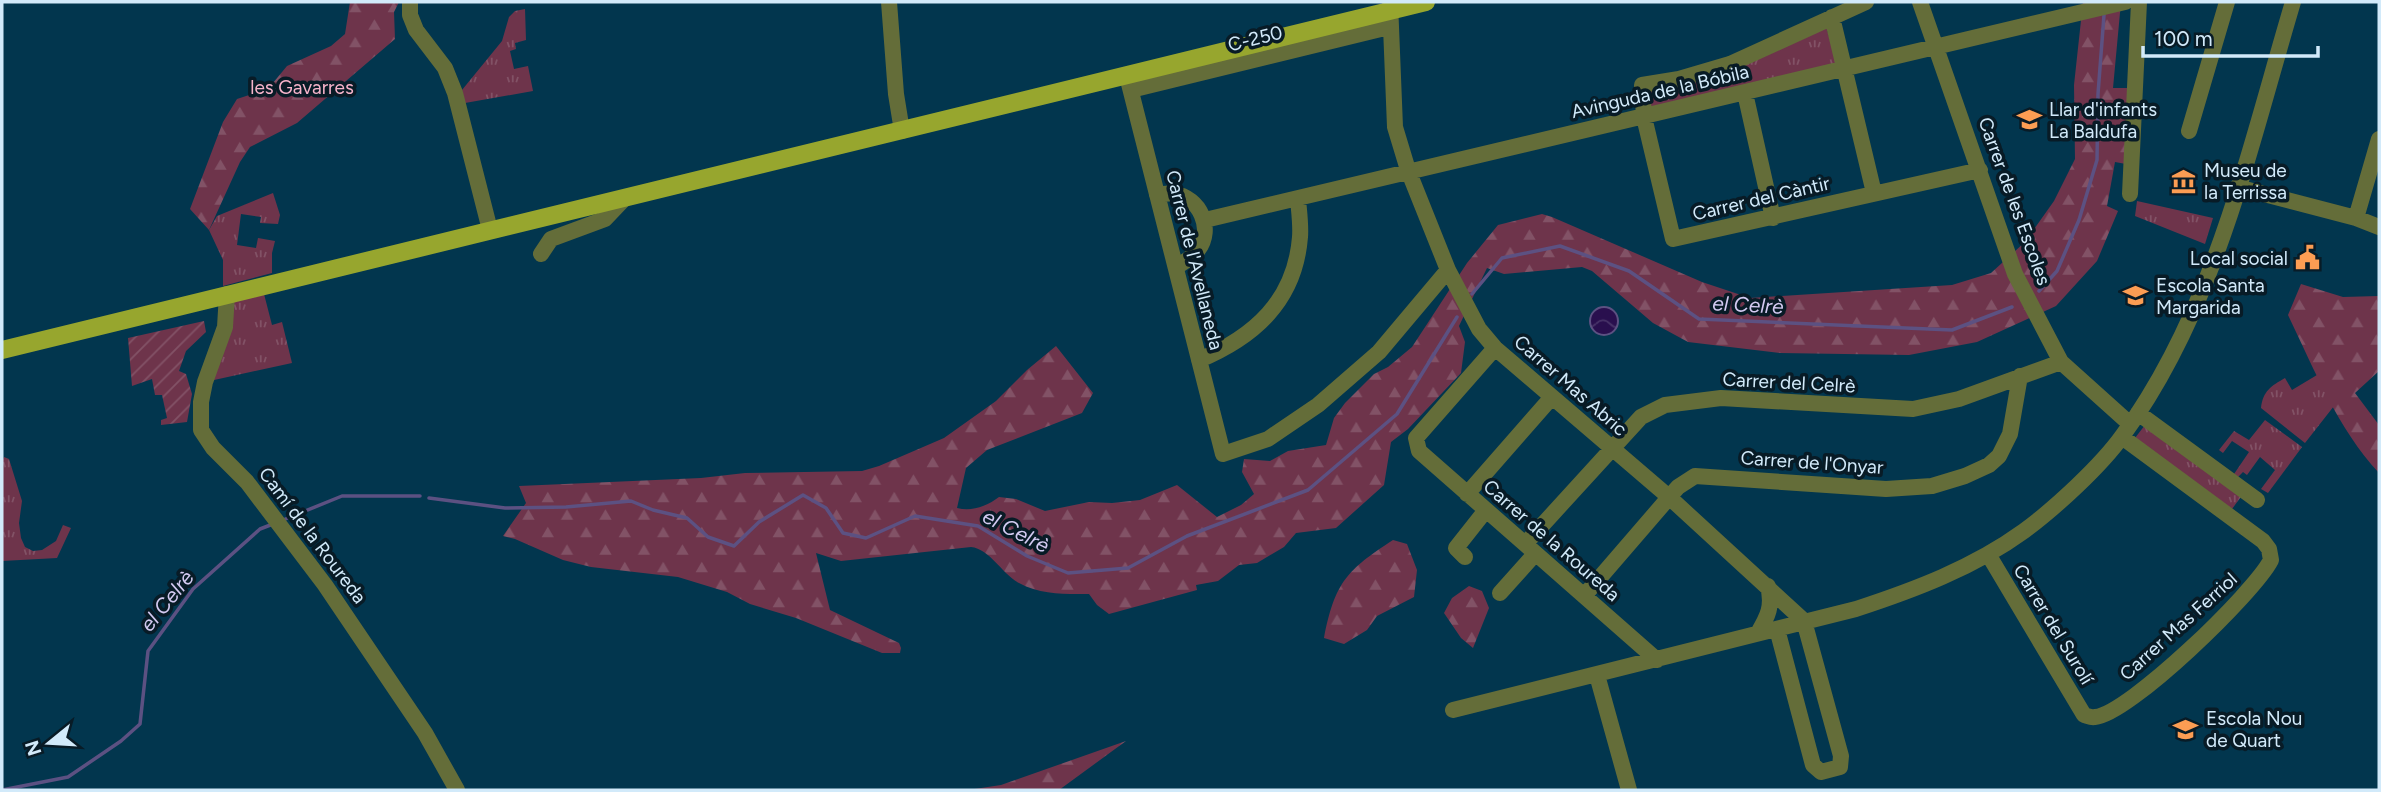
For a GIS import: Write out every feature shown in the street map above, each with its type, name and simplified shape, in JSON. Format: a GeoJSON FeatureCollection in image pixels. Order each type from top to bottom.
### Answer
{"type":"FeatureCollection","features":[{"type":"Feature","properties":{"kind":"main road","name":"C-250"},"geometry":{"type":"LineString","coordinates":[[2,350],[902,131],[1129,83],[1426,2]]}},
{"type":"Feature","properties":{"kind":"street"},"geometry":{"type":"LineString","coordinates":[[410,2],[410,15],[416,30],[445,68],[455,93],[490,230]]}},
{"type":"Feature","properties":{"kind":"street"},"geometry":{"type":"LineString","coordinates":[[889,2],[896,94],[902,131]]}},
{"type":"Feature","properties":{"kind":"street"},"geometry":{"type":"LineString","coordinates":[[1644,117],[1642,85],[1679,79],[1730,64],[1866,2]]}},
{"type":"Feature","properties":{"kind":"street","name":"Carrer de les Escoles"},"geometry":{"type":"LineString","coordinates":[[1920,2],[2015,274],[2061,362],[2130,425]]}},
{"type":"Feature","properties":{"kind":"street","name":"Avinguda de la Bóbila"},"geometry":{"type":"LineString","coordinates":[[1205,220],[2125,2]]}},
{"type":"Feature","properties":{"kind":"street"},"geometry":{"type":"LineString","coordinates":[[2130,194],[2139,2]]}},
{"type":"Feature","properties":{"kind":"street"},"geometry":{"type":"LineString","coordinates":[[2189,131],[2227,2]]}},
{"type":"Feature","properties":{"kind":"street"},"geometry":{"type":"LineString","coordinates":[[1453,710],[1856,609],[1915,590],[1988,554],[2025,531],[2075,487],[2130,425],[2175,350],[2203,287],[2237,187],[2293,2]]}},
{"type":"Feature","properties":{"kind":"street","name":"Carrer Mas Abric"},"geometry":{"type":"LineString","coordinates":[[1389,13],[1395,127],[1408,170],[1448,270],[1479,329],[1495,348],[1669,497],[1804,621]]}},
{"type":"Feature","properties":{"kind":"street"},"geometry":{"type":"LineString","coordinates":[[1832,17],[1874,193]]}},
{"type":"Feature","properties":{"kind":"street","name":"Carrer de l'Avellaneda"},"geometry":{"type":"LineString","coordinates":[[1129,83],[1223,454],[1268,439],[1318,405],[1380,352],[1448,270]]}},
{"type":"Feature","properties":{"kind":"street"},"geometry":{"type":"LineString","coordinates":[[1745,93],[1773,218]]}},
{"type":"Feature","properties":{"kind":"street","name":"Carrer del Càntir"},"geometry":{"type":"LineString","coordinates":[[1644,117],[1673,239],[1980,170]]}},
{"type":"Feature","properties":{"kind":"street"},"geometry":{"type":"LineString","coordinates":[[2356,218],[2379,139]]}},
{"type":"Feature","properties":{"kind":"street"},"geometry":{"type":"LineString","coordinates":[[2237,187],[2356,218],[2379,227]]}},
{"type":"Feature","properties":{"kind":"street"},"geometry":{"type":"LineString","coordinates":[[1157,195],[1175,194],[1188,200],[1199,208],[1205,220],[1205,233],[1200,248],[1176,267]]}},
{"type":"Feature","properties":{"kind":"street"},"geometry":{"type":"LineString","coordinates":[[541,254],[551,239],[605,219],[625,198]]}},
{"type":"Feature","properties":{"kind":"street"},"geometry":{"type":"LineString","coordinates":[[1199,360],[1227,348],[1250,333],[1279,300],[1296,262],[1300,236],[1298,199]]}},
{"type":"Feature","properties":{"kind":"street","name":"Camí de la Roureda"},"geometry":{"type":"LineString","coordinates":[[227,294],[225,327],[205,382],[201,402],[201,430],[213,448],[247,482],[333,595],[440,757],[457,790]]}},
{"type":"Feature","properties":{"kind":"street","name":"Carrer de la Roureda"},"geometry":{"type":"LineString","coordinates":[[1495,348],[1416,438],[1419,451],[1657,660]]}},
{"type":"Feature","properties":{"kind":"street","name":"Carrer del Celrè"},"geometry":{"type":"LineString","coordinates":[[1500,593],[1530,549],[1612,448],[1641,418],[1665,405],[1721,398],[1913,409],[1959,398],[2061,362]]}},
{"type":"Feature","properties":{"kind":"street","name":"Carrer de l'Onyar"},"geometry":{"type":"LineString","coordinates":[[1584,596],[1678,487],[1695,476],[1886,489],[1932,486],[1989,465],[1999,456],[2010,433],[2020,376]]}},
{"type":"Feature","properties":{"kind":"street"},"geometry":{"type":"LineString","coordinates":[[1467,494],[1552,397]]}},
{"type":"Feature","properties":{"kind":"street"},"geometry":{"type":"LineString","coordinates":[[2130,425],[2257,500]]}},
{"type":"Feature","properties":{"kind":"street","name":"Carrer Mas Ferriol"},"geometry":{"type":"LineString","coordinates":[[2084,715],[2093,718],[2102,715],[2132,697],[2219,622],[2264,573],[2271,560],[2263,541],[2130,425]]}},
{"type":"Feature","properties":{"kind":"street"},"geometry":{"type":"LineString","coordinates":[[1465,557],[1456,548],[1486,510]]}},
{"type":"Feature","properties":{"kind":"street","name":"Carrer del Surolí"},"geometry":{"type":"LineString","coordinates":[[1988,554],[2084,715]]}},
{"type":"Feature","properties":{"kind":"street"},"geometry":{"type":"LineString","coordinates":[[1758,633],[1769,614],[1772,601],[1768,586]]}},
{"type":"Feature","properties":{"kind":"street"},"geometry":{"type":"LineString","coordinates":[[1777,629],[1814,765],[1821,772],[1840,767],[1841,756],[1804,621]]}},
{"type":"Feature","properties":{"kind":"street"},"geometry":{"type":"LineString","coordinates":[[1597,675],[1629,790]]}},
{"type":"Feature","properties":{"kind":"green space","name":"les Gavarres"},"geometry":{"type":"Polygon","coordinates":[[[350,2],[399,2],[394,12],[395,39],[297,123],[250,147],[240,162],[209,230],[190,209],[223,122],[237,99],[268,89],[287,66],[331,46],[345,34],[350,2]]]}},
{"type":"Feature","properties":{"kind":"green space"},"geometry":{"type":"Polygon","coordinates":[[[2083,2],[2121,2],[2113,88],[2131,88],[2126,164],[2115,162],[2107,206],[2118,211],[2097,261],[2056,306],[1977,342],[1909,355],[1780,353],[1688,342],[1653,323],[1592,271],[1582,267],[1504,274],[1487,268],[1459,326],[1465,342],[1461,373],[1408,429],[1391,442],[1384,485],[1336,528],[1296,533],[1284,547],[1257,563],[1239,565],[1218,581],[1196,585],[1197,590],[1109,614],[1097,605],[1089,594],[1044,592],[1027,587],[1007,574],[984,552],[971,547],[841,561],[816,553],[830,610],[899,643],[900,653],[882,653],[796,618],[750,604],[727,592],[678,577],[591,567],[563,560],[503,536],[526,503],[519,486],[701,478],[745,473],[862,471],[879,466],[944,438],[996,401],[1056,346],[1093,393],[1082,413],[987,450],[966,468],[957,508],[979,507],[999,497],[1016,499],[1045,511],[1089,502],[1140,500],[1177,485],[1217,517],[1241,505],[1254,494],[1242,472],[1244,459],[1270,461],[1288,451],[1326,445],[1334,418],[1345,403],[1374,374],[1388,367],[1412,347],[1467,263],[1498,225],[1542,214],[1702,282],[1750,298],[1952,285],[1991,273],[2025,242],[2054,201],[2075,159],[2074,85],[2083,2]]]}},
{"type":"Feature","properties":{"kind":"green space"},"geometry":{"type":"Polygon","coordinates":[[[525,9],[526,40],[515,43],[516,49],[510,51],[514,69],[528,66],[533,91],[465,103],[462,90],[502,41],[509,17],[515,11],[525,9]]]}},
{"type":"Feature","properties":{"kind":"green space"},"geometry":{"type":"Polygon","coordinates":[[[1826,26],[1837,65],[1650,110],[1649,91],[1826,26]]]}},
{"type":"Feature","properties":{"kind":"green space"},"geometry":{"type":"Polygon","coordinates":[[[273,193],[280,215],[278,224],[260,223],[261,217],[241,214],[237,245],[256,248],[258,238],[275,241],[272,273],[223,286],[223,260],[209,230],[217,216],[273,193]]]}},
{"type":"Feature","properties":{"kind":"green space"},"geometry":{"type":"Polygon","coordinates":[[[2137,201],[2213,218],[2205,244],[2135,216],[2137,201]]]}},
{"type":"Feature","properties":{"kind":"green space"},"geometry":{"type":"Polygon","coordinates":[[[2301,284],[2343,297],[2379,296],[2379,371],[2355,393],[2379,425],[2379,473],[2364,456],[2339,418],[2288,315],[2301,284]]]}},
{"type":"Feature","properties":{"kind":"green space"},"geometry":{"type":"Polygon","coordinates":[[[264,294],[272,325],[282,322],[292,363],[205,382],[227,304],[264,294]]]}},
{"type":"Feature","properties":{"kind":"green space"},"geometry":{"type":"Polygon","coordinates":[[[204,321],[206,332],[186,351],[179,371],[186,374],[192,394],[187,422],[161,425],[161,420],[167,418],[162,395],[155,395],[152,379],[132,386],[128,338],[204,321]]]}},
{"type":"Feature","properties":{"kind":"green space"},"geometry":{"type":"Polygon","coordinates":[[[2317,375],[2334,406],[2305,443],[2261,408],[2262,402],[2266,393],[2285,378],[2292,390],[2317,375]]]}},
{"type":"Feature","properties":{"kind":"green space"},"geometry":{"type":"Polygon","coordinates":[[[2265,420],[2302,447],[2268,493],[2261,489],[2275,470],[2260,457],[2247,475],[2243,472],[2238,477],[2234,474],[2249,452],[2232,441],[2223,453],[2219,450],[2234,431],[2249,440],[2265,420]]]}},
{"type":"Feature","properties":{"kind":"green space"},"geometry":{"type":"Polygon","coordinates":[[[2145,425],[2243,494],[2232,509],[2135,438],[2145,425]]]}},
{"type":"Feature","properties":{"kind":"green space"},"geometry":{"type":"Polygon","coordinates":[[[4,457],[9,459],[22,501],[19,523],[25,547],[33,551],[42,550],[56,541],[63,525],[71,528],[57,558],[2,561],[4,457]]]}},
{"type":"Feature","properties":{"kind":"green space"},"geometry":{"type":"Polygon","coordinates":[[[1393,540],[1407,544],[1417,570],[1414,597],[1377,616],[1367,630],[1344,644],[1324,638],[1333,603],[1345,579],[1364,560],[1393,540]]]}},
{"type":"Feature","properties":{"kind":"green space"},"geometry":{"type":"Polygon","coordinates":[[[1469,586],[1482,591],[1489,608],[1473,648],[1461,638],[1444,613],[1452,598],[1469,586]]]}},
{"type":"Feature","properties":{"kind":"green space"},"geometry":{"type":"Polygon","coordinates":[[[1126,741],[1059,790],[968,790],[1001,785],[1126,741]]]}},
{"type":"Feature","properties":{"kind":"water"},"geometry":{"type":"Polygon","coordinates":[[[1604,307],[1614,311],[1618,321],[1614,331],[1604,335],[1594,331],[1590,321],[1594,311],[1604,307]]]}},
{"type":"Feature","properties":{"kind":"waterway","name":"el Celrè"},"geometry":{"type":"LineString","coordinates":[[2039,291],[2057,271],[2079,220],[2097,160],[2098,94],[2104,15]]}},
{"type":"Feature","properties":{"kind":"waterway","name":"el Celrè"},"geometry":{"type":"LineString","coordinates":[[1472,294],[1502,258],[1560,246],[1629,271],[1699,319],[1952,330],[2012,307]]}},
{"type":"Feature","properties":{"kind":"waterway","name":"el Celrè"},"geometry":{"type":"LineString","coordinates":[[429,498],[505,508],[566,507],[631,501],[653,510],[687,518],[708,537],[734,546],[759,522],[803,495],[826,508],[843,533],[866,538],[915,516],[978,526],[1027,556],[1068,573],[1128,568],[1187,536],[1308,490],[1397,414],[1457,317]]}},
{"type":"Feature","properties":{"kind":"waterway","name":"el Celrè"},"geometry":{"type":"LineString","coordinates":[[283,520],[342,496],[420,496]]}},
{"type":"Feature","properties":{"kind":"waterway","name":"el Celrè"},"geometry":{"type":"LineString","coordinates":[[2,790],[68,777],[121,741],[140,724],[148,651],[193,589],[260,529],[273,524]]}},
{"type":"Feature","properties":{"kind":"place","name":"Llar d'infants La Baldufa"},"geometry":{"type":"Point","coordinates":[2029,120]}},
{"type":"Feature","properties":{"kind":"place","name":"Museu de la Terrissa"},"geometry":{"type":"Point","coordinates":[2184,181]}},
{"type":"Feature","properties":{"kind":"place","name":"Local social"},"geometry":{"type":"Point","coordinates":[2308,258]}},
{"type":"Feature","properties":{"kind":"place","name":"Escola Santa Margarida"},"geometry":{"type":"Point","coordinates":[2136,296]}},
{"type":"Feature","properties":{"kind":"place","name":"Escola Nou de Quart"},"geometry":{"type":"Point","coordinates":[2186,729]}}]}
